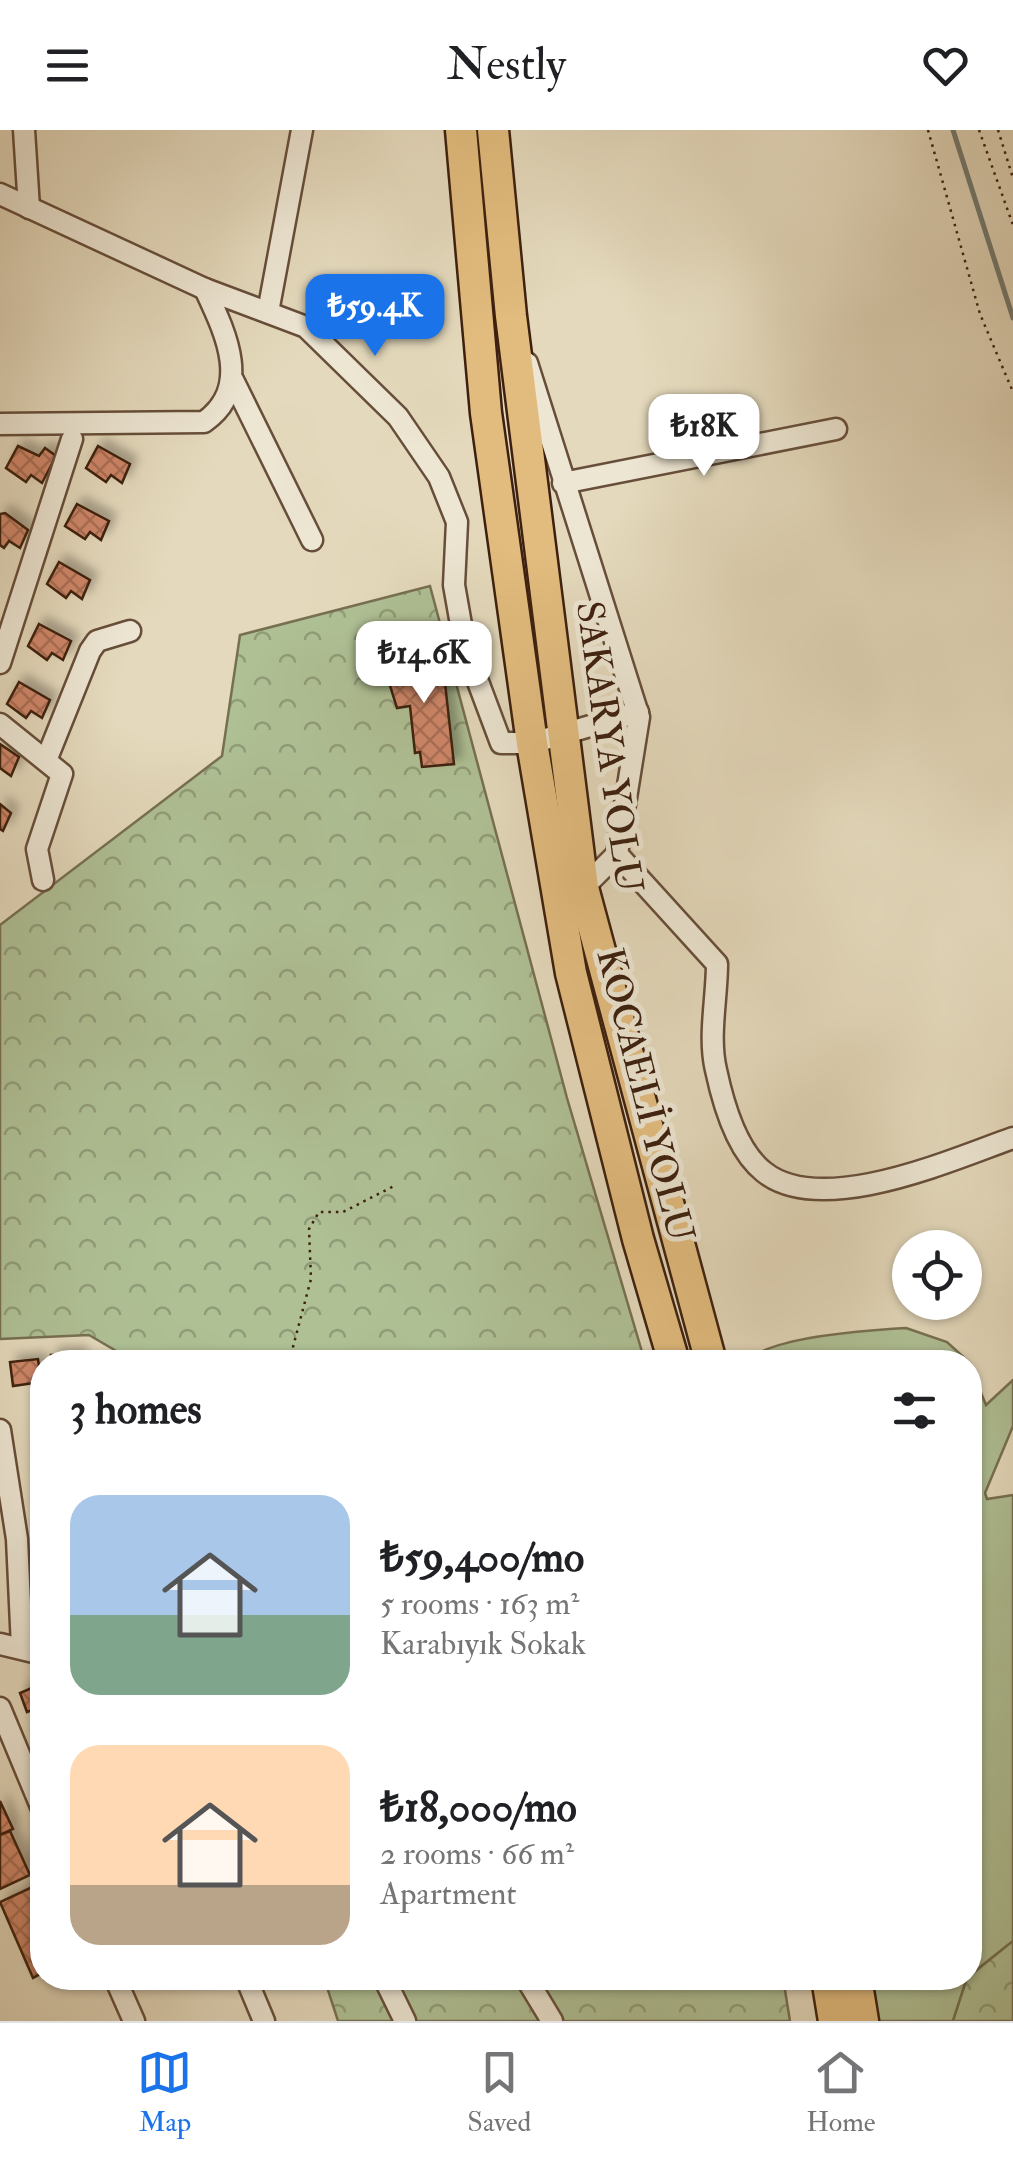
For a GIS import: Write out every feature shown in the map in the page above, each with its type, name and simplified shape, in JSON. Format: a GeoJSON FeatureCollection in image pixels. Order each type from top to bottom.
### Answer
{"type":"FeatureCollection","features":[{"type":"Feature","properties":{"kind":"highway","name":"KOCAELİ YOLU"},"geometry":{"type":"LineString","coordinates":[[462,130],[486,413],[532,743],[572,973],[638,1239],[670,1350]]}},
{"type":"Feature","properties":{"kind":"highway","name":"SAKARYA YOLU"},"geometry":{"type":"LineString","coordinates":[[493,130],[511,316],[584,888],[708,1350]]}},
{"type":"Feature","properties":{"kind":"highway"},"geometry":{"type":"LineString","coordinates":[[829,1990],[834,2021]]}},
{"type":"Feature","properties":{"kind":"highway"},"geometry":{"type":"LineString","coordinates":[[858,1990],[863,2021]]}},
{"type":"Feature","properties":{"kind":"street"},"geometry":{"type":"LineString","coordinates":[[24,130],[29,208]]}},
{"type":"Feature","properties":{"kind":"street"},"geometry":{"type":"LineString","coordinates":[[268,312],[302,130]]}},
{"type":"Feature","properties":{"kind":"street"},"geometry":{"type":"LineString","coordinates":[[0,194],[205,289],[306,326],[398,418],[439,477],[457,522],[454,585],[464,647],[501,742],[532,743],[638,712]]}},
{"type":"Feature","properties":{"kind":"street"},"geometry":{"type":"LineString","coordinates":[[205,289],[228,337],[233,380],[312,540]]}},
{"type":"Feature","properties":{"kind":"street"},"geometry":{"type":"LineString","coordinates":[[511,316],[638,712],[635,760],[616,854],[584,888]]}},
{"type":"Feature","properties":{"kind":"street"},"geometry":{"type":"LineString","coordinates":[[0,424],[204,422],[220,411],[233,380]]}},
{"type":"Feature","properties":{"kind":"street"},"geometry":{"type":"LineString","coordinates":[[563,483],[836,429]]}},
{"type":"Feature","properties":{"kind":"street"},"geometry":{"type":"LineString","coordinates":[[0,663],[72,439]]}},
{"type":"Feature","properties":{"kind":"street"},"geometry":{"type":"LineString","coordinates":[[47,758],[90,650],[97,642],[130,630]]}},
{"type":"Feature","properties":{"kind":"street"},"geometry":{"type":"LineString","coordinates":[[0,724],[47,758],[62,774],[37,850],[44,880]]}},
{"type":"Feature","properties":{"kind":"street"},"geometry":{"type":"LineString","coordinates":[[616,854],[718,964],[715,1068],[730,1117],[762,1171],[804,1188],[850,1187],[889,1180],[1013,1138]]}},
{"type":"Feature","properties":{"kind":"street"},"geometry":{"type":"LineString","coordinates":[[0,1430],[18,1538],[22,1647]]}},
{"type":"Feature","properties":{"kind":"street"},"geometry":{"type":"LineString","coordinates":[[0,1644],[30,1650]]}},
{"type":"Feature","properties":{"kind":"street"},"geometry":{"type":"LineString","coordinates":[[0,1708],[30,1780]]}},
{"type":"Feature","properties":{"kind":"street"},"geometry":{"type":"LineString","coordinates":[[120,1990],[134,2021]]}},
{"type":"Feature","properties":{"kind":"street"},"geometry":{"type":"LineString","coordinates":[[251,1990],[264,2021]]}},
{"type":"Feature","properties":{"kind":"street"},"geometry":{"type":"LineString","coordinates":[[390,1990],[404,2021]]}},
{"type":"Feature","properties":{"kind":"street"},"geometry":{"type":"LineString","coordinates":[[533,1990],[552,2021]]}},
{"type":"Feature","properties":{"kind":"path"},"geometry":{"type":"LineString","coordinates":[[928,130],[980,314],[1013,392]]}},
{"type":"Feature","properties":{"kind":"path"},"geometry":{"type":"LineString","coordinates":[[980,130],[1013,226]]}},
{"type":"Feature","properties":{"kind":"path"},"geometry":{"type":"LineString","coordinates":[[998,130],[1013,178]]}},
{"type":"Feature","properties":{"kind":"path"},"geometry":{"type":"LineString","coordinates":[[292,1350],[310,1279],[308,1229],[319,1212],[343,1212],[396,1185]]}},
{"type":"Feature","properties":{"kind":"green space"},"geometry":{"type":"Polygon","coordinates":[[[430,586],[567,1098],[641,1350],[115,1350],[89,1335],[0,1339],[0,925],[222,756],[240,635],[430,586]]]}},
{"type":"Feature","properties":{"kind":"green space"},"geometry":{"type":"Polygon","coordinates":[[[906,1328],[947,1342],[956,1350],[766,1350],[797,1340],[906,1328]]]}},
{"type":"Feature","properties":{"kind":"green space"},"geometry":{"type":"Polygon","coordinates":[[[1013,1380],[1013,1426],[985,1493],[987,1499],[1013,1495],[1013,1941],[982,1966],[982,1395],[986,1405],[1013,1380]]]}},
{"type":"Feature","properties":{"kind":"green space"},"geometry":{"type":"Polygon","coordinates":[[[1013,1941],[1013,2021],[953,2021],[963,1990],[982,1990],[982,1966],[1013,1941]]]}},
{"type":"Feature","properties":{"kind":"green space"},"geometry":{"type":"Polygon","coordinates":[[[328,1990],[785,1990],[790,2021],[338,2021],[328,1990]]]}},
{"type":"Feature","properties":{"kind":"green space"},"geometry":{"type":"Polygon","coordinates":[[[871,1990],[963,1990],[953,2021],[876,2021],[871,1990]]]}},
{"type":"Feature","properties":{"kind":"building"},"geometry":{"type":"Polygon","coordinates":[[[18,446],[39,456],[45,448],[56,456],[42,483],[31,475],[26,482],[6,468],[18,446]]]}},
{"type":"Feature","properties":{"kind":"building"},"geometry":{"type":"Polygon","coordinates":[[[98,446],[130,464],[122,483],[111,475],[106,482],[86,468],[98,446]]]}},
{"type":"Feature","properties":{"kind":"building"},"geometry":{"type":"Polygon","coordinates":[[[77,504],[109,521],[101,540],[90,532],[85,539],[65,526],[77,504]]]}},
{"type":"Feature","properties":{"kind":"building"},"geometry":{"type":"Polygon","coordinates":[[[5,513],[28,530],[20,548],[9,541],[4,548],[0,545],[0,514],[5,513]]]}},
{"type":"Feature","properties":{"kind":"building"},"geometry":{"type":"Polygon","coordinates":[[[59,562],[90,580],[82,599],[71,591],[66,598],[47,584],[59,562]]]}},
{"type":"Feature","properties":{"kind":"building"},"geometry":{"type":"Polygon","coordinates":[[[39,624],[71,641],[63,660],[52,653],[47,660],[28,646],[39,624]]]}},
{"type":"Feature","properties":{"kind":"building"},"geometry":{"type":"Polygon","coordinates":[[[442,656],[454,764],[422,767],[420,752],[415,753],[410,706],[397,708],[383,663],[442,656]]]}},
{"type":"Feature","properties":{"kind":"building"},"geometry":{"type":"Polygon","coordinates":[[[19,682],[50,700],[42,718],[31,711],[26,718],[7,704],[19,682]]]}},
{"type":"Feature","properties":{"kind":"building"},"geometry":{"type":"Polygon","coordinates":[[[0,744],[19,757],[11,776],[0,768],[0,744]]]}},
{"type":"Feature","properties":{"kind":"building"},"geometry":{"type":"Polygon","coordinates":[[[0,804],[11,813],[3,831],[0,829],[0,804]]]}},
{"type":"Feature","properties":{"kind":"building"},"geometry":{"type":"Polygon","coordinates":[[[30,1360],[30,1384],[13,1386],[10,1362],[30,1360]]]}},
{"type":"Feature","properties":{"kind":"building"},"geometry":{"type":"Polygon","coordinates":[[[30,1689],[30,1711],[27,1712],[20,1693],[30,1689]]]}},
{"type":"Feature","properties":{"kind":"building"},"geometry":{"type":"Polygon","coordinates":[[[0,1801],[13,1829],[0,1835],[0,1801]]]}},
{"type":"Feature","properties":{"kind":"building"},"geometry":{"type":"Polygon","coordinates":[[[10,1831],[30,1875],[0,1889],[0,1835],[10,1831]]]}},
{"type":"Feature","properties":{"kind":"building"},"geometry":{"type":"Polygon","coordinates":[[[30,1888],[30,1971],[0,1902],[30,1888]]]}},
{"type":"Feature","properties":{"kind":"waterway"},"geometry":{"type":"LineString","coordinates":[[953,130],[1013,318]]}}]}
